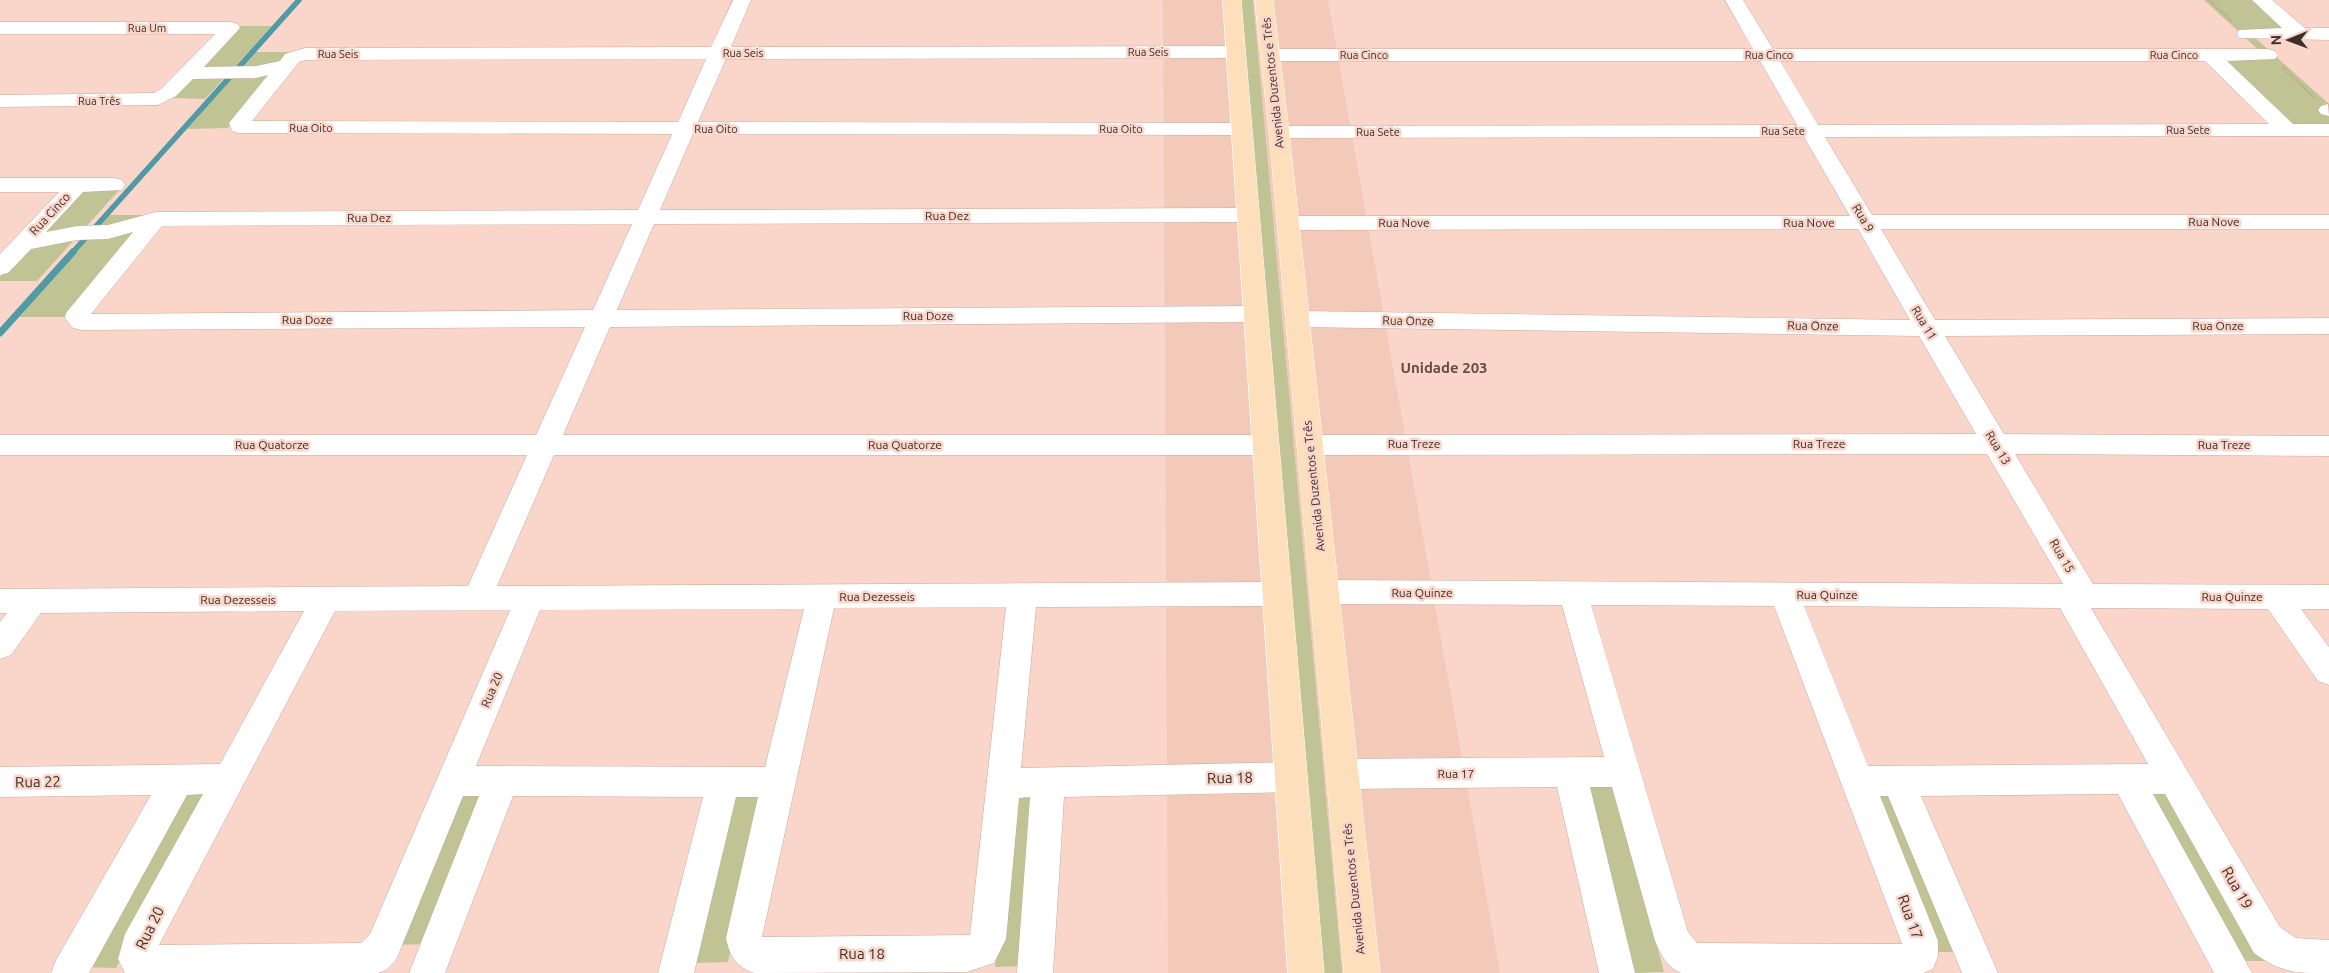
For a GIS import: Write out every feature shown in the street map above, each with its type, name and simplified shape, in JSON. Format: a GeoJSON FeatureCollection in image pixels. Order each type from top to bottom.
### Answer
{"type":"FeatureCollection","features":[{"type":"Feature","properties":{"kind":"main road"},"geometry":{"type":"LineString","coordinates":[[1232,0],[1306,973]]}},
{"type":"Feature","properties":{"kind":"main road","name":"Avenida Duzentos e Três"},"geometry":{"type":"LineString","coordinates":[[1264,0],[1279,132],[1362,973]]}},
{"type":"Feature","properties":{"kind":"street"},"geometry":{"type":"LineString","coordinates":[[477,599],[742,0]]}},
{"type":"Feature","properties":{"kind":"street","name":"Rua 9"},"geometry":{"type":"LineString","coordinates":[[1734,0],[1891,266]]}},
{"type":"Feature","properties":{"kind":"street"},"geometry":{"type":"LineString","coordinates":[[2261,0],[2300,34]]}},
{"type":"Feature","properties":{"kind":"street","name":"Rua Um"},"geometry":{"type":"LineString","coordinates":[[0,28],[231,28],[188,73]]}},
{"type":"Feature","properties":{"kind":"street"},"geometry":{"type":"LineString","coordinates":[[2246,34],[2329,34]]}},
{"type":"Feature","properties":{"kind":"street","name":"Rua Seis"},"geometry":{"type":"LineString","coordinates":[[259,79],[286,65],[298,55],[305,54],[1235,52]]}},
{"type":"Feature","properties":{"kind":"street","name":"Rua Cinco"},"geometry":{"type":"LineString","coordinates":[[1270,55],[2268,55]]}},
{"type":"Feature","properties":{"kind":"street"},"geometry":{"type":"LineString","coordinates":[[2210,55],[2287,130]]}},
{"type":"Feature","properties":{"kind":"street"},"geometry":{"type":"LineString","coordinates":[[188,73],[218,72],[259,79]]}},
{"type":"Feature","properties":{"kind":"street","name":"Rua Três"},"geometry":{"type":"LineString","coordinates":[[0,101],[153,100],[169,92],[188,73]]}},
{"type":"Feature","properties":{"kind":"street","name":"Rua Oito"},"geometry":{"type":"LineString","coordinates":[[259,79],[239,123],[240,127],[1241,129]]}},
{"type":"Feature","properties":{"kind":"street","name":"Rua Sete"},"geometry":{"type":"LineString","coordinates":[[1279,132],[2287,130],[2329,117]]}},
{"type":"Feature","properties":{"kind":"street","name":"Rua Cinco"},"geometry":{"type":"LineString","coordinates":[[0,185],[114,185]]}},
{"type":"Feature","properties":{"kind":"street","name":"Rua Cinco"},"geometry":{"type":"LineString","coordinates":[[24,243],[77,185]]}},
{"type":"Feature","properties":{"kind":"street","name":"Rua Dez"},"geometry":{"type":"LineString","coordinates":[[24,243],[85,232],[108,232],[156,219],[1248,215]]}},
{"type":"Feature","properties":{"kind":"street","name":"Rua Doze"},"geometry":{"type":"LineString","coordinates":[[156,219],[78,313],[77,318],[82,322],[1255,314]]}},
{"type":"Feature","properties":{"kind":"street","name":"Rua Nove"},"geometry":{"type":"LineString","coordinates":[[1288,223],[2329,222]]}},
{"type":"Feature","properties":{"kind":"street"},"geometry":{"type":"LineString","coordinates":[[0,268],[24,243]]}},
{"type":"Feature","properties":{"kind":"street","name":"Rua 11"},"geometry":{"type":"LineString","coordinates":[[1891,266],[1958,379]]}},
{"type":"Feature","properties":{"kind":"street","name":"Rua Onze"},"geometry":{"type":"LineString","coordinates":[[1297,319],[1928,328],[2329,326]]}},
{"type":"Feature","properties":{"kind":"street","name":"Rua 13"},"geometry":{"type":"LineString","coordinates":[[1958,379],[2038,517]]}},
{"type":"Feature","properties":{"kind":"street","name":"Rua Treze"},"geometry":{"type":"LineString","coordinates":[[1310,444],[2329,446]]}},
{"type":"Feature","properties":{"kind":"street","name":"Rua Quatorze"},"geometry":{"type":"LineString","coordinates":[[0,445],[1266,445]]}},
{"type":"Feature","properties":{"kind":"street","name":"Rua 15"},"geometry":{"type":"LineString","coordinates":[[2038,517],[2077,596]]}},
{"type":"Feature","properties":{"kind":"street","name":"Rua Quinze"},"geometry":{"type":"LineString","coordinates":[[1324,592],[2329,597]]}},
{"type":"Feature","properties":{"kind":"street","name":"Rua 17"},"geometry":{"type":"LineString","coordinates":[[1573,593],[1673,941],[1684,956],[1700,963],[1906,962],[1920,956],[1920,941],[1784,594]]}},
{"type":"Feature","properties":{"kind":"street","name":"Rua Dezesseis"},"geometry":{"type":"LineString","coordinates":[[0,601],[1277,594]]}},
{"type":"Feature","properties":{"kind":"street","name":"Rua 18"},"geometry":{"type":"LineString","coordinates":[[822,597],[778,782],[744,938],[746,948],[754,955],[967,954],[981,950],[988,939],[1022,596]]}},
{"type":"Feature","properties":{"kind":"street","name":"Rua 19"},"geometry":{"type":"LineString","coordinates":[[2077,596],[2173,779],[2267,940],[2282,953],[2298,958],[2329,958]]}},
{"type":"Feature","properties":{"kind":"street"},"geometry":{"type":"LineString","coordinates":[[2276,597],[2329,672]]}},
{"type":"Feature","properties":{"kind":"street","name":"Rua 20"},"geometry":{"type":"LineString","coordinates":[[326,600],[138,947],[136,959],[143,963],[359,962],[374,957],[383,947],[530,599]]}},
{"type":"Feature","properties":{"kind":"street"},"geometry":{"type":"LineString","coordinates":[[0,646],[32,602]]}},
{"type":"Feature","properties":{"kind":"street","name":"Rua 17"},"geometry":{"type":"LineString","coordinates":[[1342,774],[1570,774],[1624,772]]}},
{"type":"Feature","properties":{"kind":"street"},"geometry":{"type":"LineString","coordinates":[[1570,774],[1617,973]]}},
{"type":"Feature","properties":{"kind":"street","name":"Rua 18"},"geometry":{"type":"LineString","coordinates":[[1003,783],[1291,777]]}},
{"type":"Feature","properties":{"kind":"street"},"geometry":{"type":"LineString","coordinates":[[69,973],[178,779],[228,779]]}},
{"type":"Feature","properties":{"kind":"street","name":"Rua 22"},"geometry":{"type":"LineString","coordinates":[[0,782],[178,779]]}},
{"type":"Feature","properties":{"kind":"street"},"geometry":{"type":"LineString","coordinates":[[2127,779],[2234,973]]}},
{"type":"Feature","properties":{"kind":"street"},"geometry":{"type":"LineString","coordinates":[[1858,781],[2173,779]]}},
{"type":"Feature","properties":{"kind":"street"},"geometry":{"type":"LineString","coordinates":[[454,781],[778,782]]}},
{"type":"Feature","properties":{"kind":"street"},"geometry":{"type":"LineString","coordinates":[[427,973],[502,781]]}},
{"type":"Feature","properties":{"kind":"street"},"geometry":{"type":"LineString","coordinates":[[1898,781],[1980,973]]}},
{"type":"Feature","properties":{"kind":"street"},"geometry":{"type":"LineString","coordinates":[[1035,973],[1048,782]]}},
{"type":"Feature","properties":{"kind":"street"},"geometry":{"type":"LineString","coordinates":[[676,973],[722,783]]}},
{"type":"Feature","properties":{"kind":"shaded area"},"geometry":{"type":"Polygon","coordinates":[[[1163,0],[1328,0],[1500,973],[1168,973],[1163,0]]]}},
{"type":"Feature","properties":{"kind":"green space"},"geometry":{"type":"Polygon","coordinates":[[[1241,0],[1253,0],[1342,973],[1320,973],[1241,0]]]}},
{"type":"Feature","properties":{"kind":"green space"},"geometry":{"type":"Polygon","coordinates":[[[2204,0],[2255,0],[2294,33],[2251,34],[2329,104],[2329,136],[2303,136],[2218,54],[2262,53],[2204,0]]]}},
{"type":"Feature","properties":{"kind":"green space"},"geometry":{"type":"Polygon","coordinates":[[[240,26],[272,26],[205,99],[171,98],[240,26]]]}},
{"type":"Feature","properties":{"kind":"green space"},"geometry":{"type":"Polygon","coordinates":[[[254,52],[292,52],[228,128],[187,129],[254,52]]]}},
{"type":"Feature","properties":{"kind":"green space"},"geometry":{"type":"Polygon","coordinates":[[[122,187],[37,281],[0,281],[0,277],[85,189],[122,187]]]}},
{"type":"Feature","properties":{"kind":"green space"},"geometry":{"type":"Polygon","coordinates":[[[107,215],[154,215],[68,317],[17,317],[107,215]]]}},
{"type":"Feature","properties":{"kind":"green space"},"geometry":{"type":"Polygon","coordinates":[[[1614,783],[1664,972],[1635,973],[1587,784],[1614,783]]]}},
{"type":"Feature","properties":{"kind":"green space"},"geometry":{"type":"Polygon","coordinates":[[[1895,786],[1965,952],[1937,952],[1869,787],[1895,786]]]}},
{"type":"Feature","properties":{"kind":"green space"},"geometry":{"type":"Polygon","coordinates":[[[184,787],[217,787],[116,968],[83,967],[184,787]]]}},
{"type":"Feature","properties":{"kind":"green space"},"geometry":{"type":"Polygon","coordinates":[[[1009,788],[1043,788],[1030,966],[995,967],[1009,788]]]}},
{"type":"Feature","properties":{"kind":"green space"},"geometry":{"type":"Polygon","coordinates":[[[2168,788],[2265,961],[2238,961],[2142,789],[2168,788]]]}},
{"type":"Feature","properties":{"kind":"green space"},"geometry":{"type":"Polygon","coordinates":[[[736,789],[767,789],[728,962],[695,963],[736,789]]]}},
{"type":"Feature","properties":{"kind":"green space"},"geometry":{"type":"Polygon","coordinates":[[[491,794],[429,944],[392,945],[457,795],[491,794]]]}},
{"type":"Feature","properties":{"kind":"waterway"},"geometry":{"type":"LineString","coordinates":[[72,253],[299,0]]}},
{"type":"Feature","properties":{"kind":"waterway"},"geometry":{"type":"LineString","coordinates":[[0,333],[73,252]]}},
{"type":"Feature","properties":{"kind":"district","name":"Unidade 203"},"geometry":{"type":"Point","coordinates":[1444,368]}}]}
